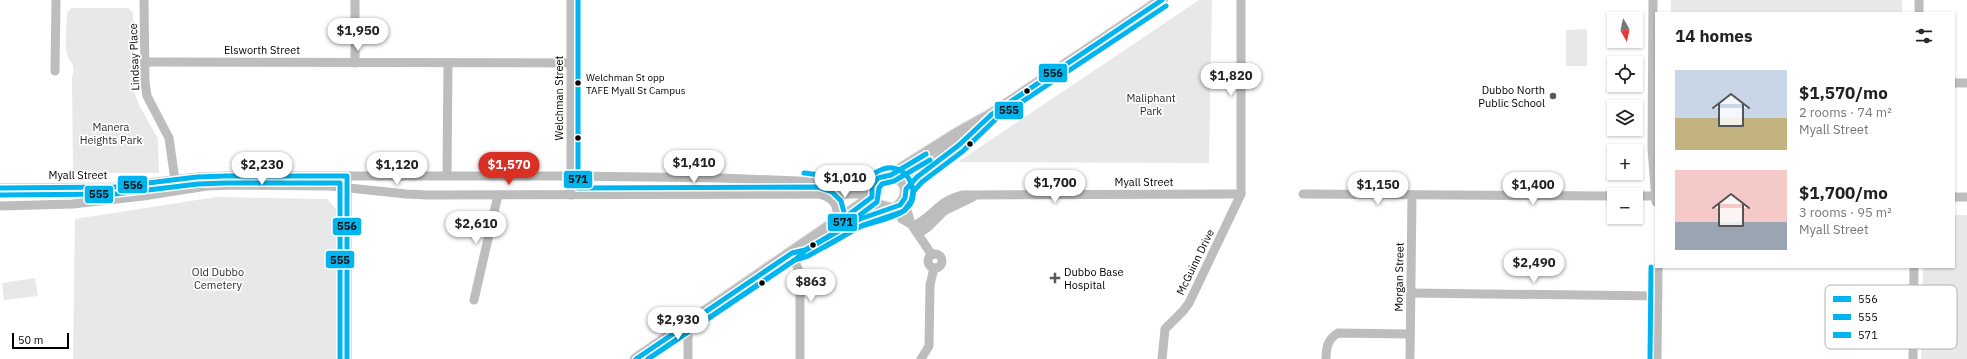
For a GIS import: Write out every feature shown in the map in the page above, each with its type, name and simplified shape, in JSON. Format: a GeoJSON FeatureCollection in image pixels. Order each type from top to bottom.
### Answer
{"type":"FeatureCollection","features":[{"type":"Feature","properties":{"kind":"main road"},"geometry":{"type":"LineString","coordinates":[[636,359],[792,253],[802,244],[835,224],[872,196],[875,182],[882,176],[892,175],[958,133],[992,114],[1162,0]]}},
{"type":"Feature","properties":{"kind":"main road"},"geometry":{"type":"LineString","coordinates":[[792,253],[805,250],[860,219],[893,209],[900,205],[904,200],[906,189],[917,177],[959,144],[992,114]]}},
{"type":"Feature","properties":{"kind":"main road"},"geometry":{"type":"LineString","coordinates":[[892,175],[901,179],[906,189]]}},
{"type":"Feature","properties":{"kind":"main road"},"geometry":{"type":"LineString","coordinates":[[872,196],[877,205],[893,209]]}},
{"type":"Feature","properties":{"kind":"street"},"geometry":{"type":"LineString","coordinates":[[56,0],[56,71]]}},
{"type":"Feature","properties":{"kind":"street","name":"Lindsay Place"},"geometry":{"type":"LineString","coordinates":[[144,0],[145,82],[147,96],[169,138],[176,180]]}},
{"type":"Feature","properties":{"kind":"street"},"geometry":{"type":"LineString","coordinates":[[355,0],[355,63]]}},
{"type":"Feature","properties":{"kind":"street","name":"Welchman Street"},"geometry":{"type":"LineString","coordinates":[[571,0],[571,195]]}},
{"type":"Feature","properties":{"kind":"street"},"geometry":{"type":"LineString","coordinates":[[1241,194],[1242,0]]}},
{"type":"Feature","properties":{"kind":"street"},"geometry":{"type":"LineString","coordinates":[[1653,0],[1652,149],[1655,184]]}},
{"type":"Feature","properties":{"kind":"street"},"geometry":{"type":"LineString","coordinates":[[1919,12],[1920,0]]}},
{"type":"Feature","properties":{"kind":"street","name":"Elsworth Street"},"geometry":{"type":"LineString","coordinates":[[145,62],[448,64],[571,63]]}},
{"type":"Feature","properties":{"kind":"street"},"geometry":{"type":"LineString","coordinates":[[447,175],[448,64]]}},
{"type":"Feature","properties":{"kind":"street"},"geometry":{"type":"LineString","coordinates":[[1955,83],[1967,83]]}},
{"type":"Feature","properties":{"kind":"street","name":"Myall Street"},"geometry":{"type":"LineString","coordinates":[[0,188],[115,187],[225,176],[571,176],[737,178],[847,183],[875,182]]}},
{"type":"Feature","properties":{"kind":"street"},"geometry":{"type":"LineString","coordinates":[[347,176],[347,359]]}},
{"type":"Feature","properties":{"kind":"street"},"geometry":{"type":"LineString","coordinates":[[0,206],[35,206],[107,201],[206,186],[348,187],[406,194],[817,194],[872,196]]}},
{"type":"Feature","properties":{"kind":"street"},"geometry":{"type":"LineString","coordinates":[[817,194],[830,198],[835,202],[837,215],[835,224]]}},
{"type":"Feature","properties":{"kind":"street","name":"Myall Street"},"geometry":{"type":"LineString","coordinates":[[914,228],[928,227],[944,211],[976,195],[1241,194]]}},
{"type":"Feature","properties":{"kind":"street","name":"McGuinn Drive"},"geometry":{"type":"LineString","coordinates":[[1162,359],[1165,329],[1189,303],[1241,194]]}},
{"type":"Feature","properties":{"kind":"street"},"geometry":{"type":"LineString","coordinates":[[1303,194],[1412,196],[1607,196]]}},
{"type":"Feature","properties":{"kind":"street"},"geometry":{"type":"LineString","coordinates":[[474,300],[498,195]]}},
{"type":"Feature","properties":{"kind":"street","name":"Morgan Street"},"geometry":{"type":"LineString","coordinates":[[1410,359],[1412,196]]}},
{"type":"Feature","properties":{"kind":"street"},"geometry":{"type":"LineString","coordinates":[[1643,196],[1655,196]]}},
{"type":"Feature","properties":{"kind":"street"},"geometry":{"type":"LineString","coordinates":[[1955,197],[1967,197]]}},
{"type":"Feature","properties":{"kind":"street"},"geometry":{"type":"LineString","coordinates":[[904,200],[914,228],[932,255],[937,254],[942,259],[941,266],[934,268],[930,285],[929,346],[921,359]]}},
{"type":"Feature","properties":{"kind":"street"},"geometry":{"type":"LineString","coordinates":[[893,209],[914,228]]}},
{"type":"Feature","properties":{"kind":"street"},"geometry":{"type":"LineString","coordinates":[[792,253],[800,274],[800,359]]}},
{"type":"Feature","properties":{"kind":"street"},"geometry":{"type":"LineString","coordinates":[[1656,359],[1658,268]]}},
{"type":"Feature","properties":{"kind":"street"},"geometry":{"type":"LineString","coordinates":[[1914,268],[1914,285]]}},
{"type":"Feature","properties":{"kind":"street"},"geometry":{"type":"LineString","coordinates":[[1411,293],[1658,296]]}},
{"type":"Feature","properties":{"kind":"street"},"geometry":{"type":"LineString","coordinates":[[688,323],[688,359]]}},
{"type":"Feature","properties":{"kind":"street"},"geometry":{"type":"LineString","coordinates":[[1326,359],[1328,344],[1331,337],[1338,333],[1410,334]]}},
{"type":"Feature","properties":{"kind":"green space","name":"Maliphant Park"},"geometry":{"type":"Polygon","coordinates":[[[1199,0],[1212,0],[1209,163],[958,162],[1199,0]]]}},
{"type":"Feature","properties":{"kind":"green space"},"geometry":{"type":"Polygon","coordinates":[[[1671,0],[1902,0],[1902,12],[1671,12],[1671,0]]]}},
{"type":"Feature","properties":{"kind":"green space","name":"Manera Heights Park"},"geometry":{"type":"Polygon","coordinates":[[[71,8],[128,8],[133,13],[134,91],[139,105],[158,139],[159,173],[73,173],[72,78],[74,69],[66,49],[67,13],[71,8]]]}},
{"type":"Feature","properties":{"kind":"green space"},"geometry":{"type":"Polygon","coordinates":[[[1587,29],[1587,66],[1566,66],[1566,30],[1587,29]]]}},
{"type":"Feature","properties":{"kind":"green space","name":"Old Dubbo Cemetery"},"geometry":{"type":"Polygon","coordinates":[[[216,197],[327,199],[336,209],[337,359],[73,359],[75,219],[216,197]]]}},
{"type":"Feature","properties":{"kind":"green space"},"geometry":{"type":"Polygon","coordinates":[[[1955,215],[1967,215],[1967,359],[1921,359],[1921,349],[1957,349],[1957,285],[1923,285],[1923,268],[1955,268],[1955,215]]]}},
{"type":"Feature","properties":{"kind":"green space"},"geometry":{"type":"Polygon","coordinates":[[[35,278],[38,296],[4,300],[2,283],[35,278]]]}},
{"type":"Feature","properties":{"kind":"transit line","name":"571"},"geometry":{"type":"LineString","coordinates":[[578,0],[578,188],[818,187],[832,192],[841,201],[844,212],[842,226],[839,230],[806,250],[796,259],[648,359]]}},
{"type":"Feature","properties":{"kind":"transit line","name":"556"},"geometry":{"type":"LineString","coordinates":[[636,359],[792,253],[805,250],[860,219],[900,205],[905,198],[906,189],[917,177],[959,145],[992,114],[1162,0]]}},
{"type":"Feature","properties":{"kind":"transit line","name":"555"},"geometry":{"type":"LineString","coordinates":[[648,359],[795,260],[808,256],[863,225],[904,211],[911,201],[913,192],[922,182],[963,151],[996,119],[1166,6]]}},
{"type":"Feature","properties":{"kind":"transit line","name":"556"},"geometry":{"type":"LineString","coordinates":[[840,221],[872,197],[872,186],[878,178],[891,175],[926,154]]}},
{"type":"Feature","properties":{"kind":"transit line","name":"555"},"geometry":{"type":"LineString","coordinates":[[844,227],[877,202],[879,188],[882,184],[894,181],[930,160]]}},
{"type":"Feature","properties":{"kind":"transit line","name":"571"},"geometry":{"type":"LineString","coordinates":[[804,173],[849,178],[864,177],[885,168],[893,168],[904,173],[911,183],[913,194],[911,203],[905,210],[887,219],[859,227],[824,247]]}},
{"type":"Feature","properties":{"kind":"transit line","name":"556"},"geometry":{"type":"LineString","coordinates":[[0,188],[115,187],[197,177],[225,176],[347,176],[347,359]]}},
{"type":"Feature","properties":{"kind":"transit line","name":"555"},"geometry":{"type":"LineString","coordinates":[[0,195],[115,194],[198,184],[225,183],[340,183],[340,359]]}},
{"type":"Feature","properties":{"kind":"transit line","name":"571"},"geometry":{"type":"LineString","coordinates":[[1650,359],[1651,267]]}},
{"type":"Feature","properties":{"kind":"place","name":"Welchman St opp TAFE Myall St Campus"},"geometry":{"type":"Point","coordinates":[578,83]}},
{"type":"Feature","properties":{"kind":"place","name":"Dubbo North Public School"},"geometry":{"type":"Point","coordinates":[1553,96]}},
{"type":"Feature","properties":{"kind":"place","name":"Dubbo Base Hospital"},"geometry":{"type":"Point","coordinates":[1055,278]}}]}
